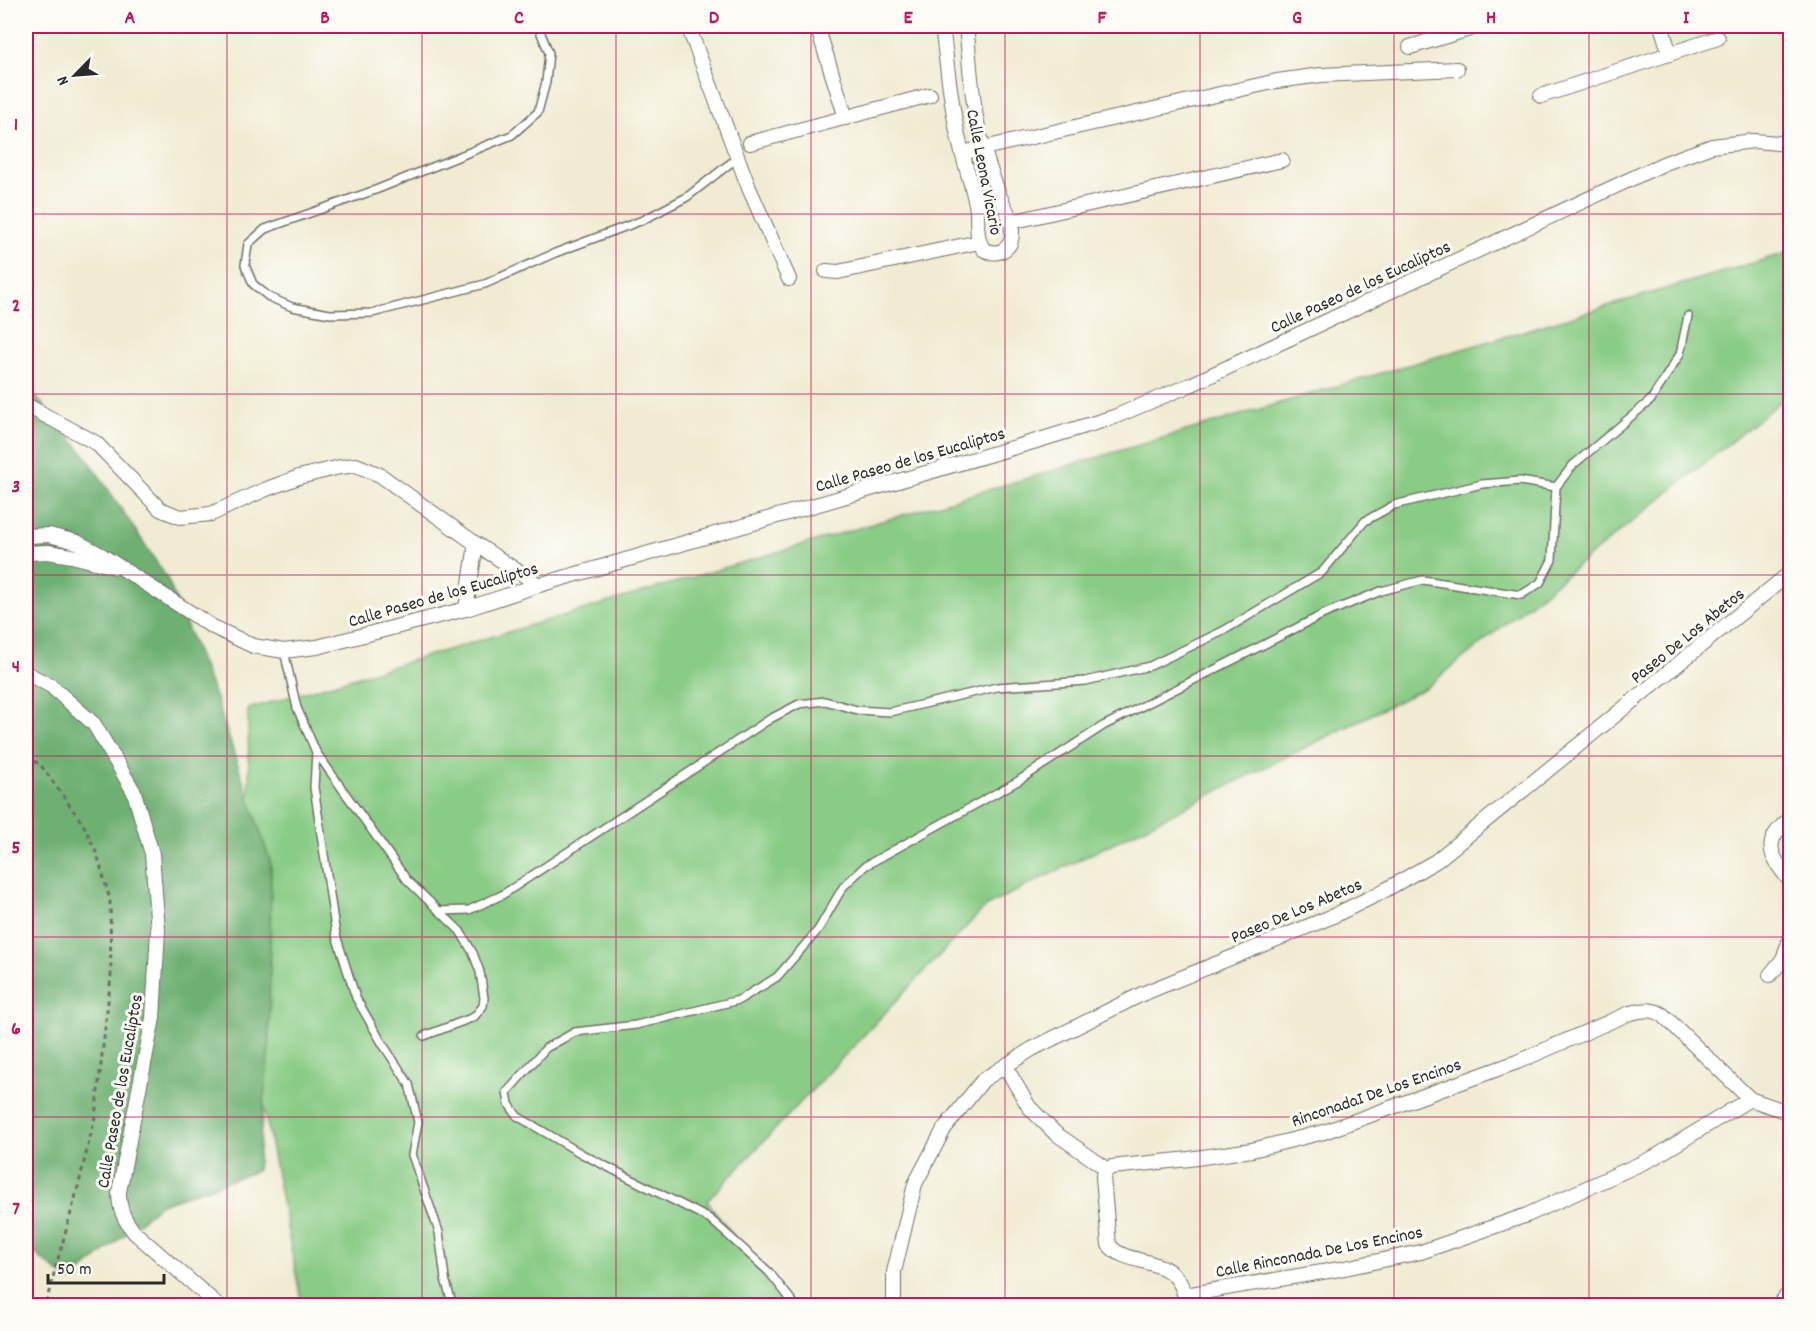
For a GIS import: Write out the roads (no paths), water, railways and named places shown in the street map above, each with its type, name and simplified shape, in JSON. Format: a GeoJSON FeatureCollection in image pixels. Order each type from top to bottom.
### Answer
{"type":"FeatureCollection","features":[{"type":"Feature","properties":{"kind":"street"},"geometry":{"type":"LineString","coordinates":[[688,26],[737,158],[789,279]]}},
{"type":"Feature","properties":{"kind":"street"},"geometry":{"type":"LineString","coordinates":[[817,26],[846,117]]}},
{"type":"Feature","properties":{"kind":"street","name":"Calle Leona Vicario"},"geometry":{"type":"LineString","coordinates":[[942,26],[957,134],[978,215],[976,231],[983,249],[996,253],[1004,251],[1010,245],[1011,222],[998,192],[979,131],[966,26]]}},
{"type":"Feature","properties":{"kind":"street"},"geometry":{"type":"LineString","coordinates":[[1410,47],[1479,26]]}},
{"type":"Feature","properties":{"kind":"street"},"geometry":{"type":"LineString","coordinates":[[1660,26],[1671,54]]}},
{"type":"Feature","properties":{"kind":"street"},"geometry":{"type":"LineString","coordinates":[[1541,96],[1718,38]]}},
{"type":"Feature","properties":{"kind":"street"},"geometry":{"type":"LineString","coordinates":[[962,153],[1277,81],[1321,75],[1457,69]]}},
{"type":"Feature","properties":{"kind":"street"},"geometry":{"type":"LineString","coordinates":[[750,143],[930,95]]}},
{"type":"Feature","properties":{"kind":"street","name":"Calle Paseo de los Eucaliptos"},"geometry":{"type":"LineString","coordinates":[[26,536],[49,535],[77,542],[221,631],[253,646],[284,651],[316,647],[466,609],[539,585],[1114,417],[1190,386],[1665,163],[1712,146],[1754,141],[1791,144]]}},
{"type":"Feature","properties":{"kind":"street"},"geometry":{"type":"LineString","coordinates":[[1011,222],[1282,160]]}},
{"type":"Feature","properties":{"kind":"street"},"geometry":{"type":"LineString","coordinates":[[826,271],[838,272],[979,242]]}},
{"type":"Feature","properties":{"kind":"street"},"geometry":{"type":"LineString","coordinates":[[26,405],[96,443],[160,509],[180,517],[211,514],[299,477],[356,465],[380,475],[476,544],[539,585]]}},
{"type":"Feature","properties":{"kind":"street"},"geometry":{"type":"LineString","coordinates":[[466,609],[476,544]]}},
{"type":"Feature","properties":{"kind":"street"},"geometry":{"type":"LineString","coordinates":[[26,553],[48,552],[120,568]]}},
{"type":"Feature","properties":{"kind":"street","name":"Paseo De Los Abetos"},"geometry":{"type":"LineString","coordinates":[[894,1305],[894,1272],[915,1184],[944,1129],[983,1080],[1032,1048],[1142,994],[1331,917],[1380,893],[1436,861],[1791,573]]}},
{"type":"Feature","properties":{"kind":"street","name":"Calle Paseo de los Eucaliptos"},"geometry":{"type":"LineString","coordinates":[[26,673],[51,686],[94,724],[134,792],[152,854],[158,930],[153,1018],[119,1192],[119,1206],[126,1223],[135,1233],[219,1305]]}},
{"type":"Feature","properties":{"kind":"street"},"geometry":{"type":"LineString","coordinates":[[1791,819],[1780,826],[1773,836],[1772,850],[1776,863],[1791,881]]}},
{"type":"Feature","properties":{"kind":"street"},"geometry":{"type":"LineString","coordinates":[[1770,975],[1783,959],[1791,939]]}},
{"type":"Feature","properties":{"kind":"street","name":"RinconadaI De Los Encinos"},"geometry":{"type":"LineString","coordinates":[[1107,1169],[1252,1150],[1324,1132],[1517,1062],[1630,1013],[1646,1009],[1663,1015],[1750,1099]]}},
{"type":"Feature","properties":{"kind":"street"},"geometry":{"type":"LineString","coordinates":[[1005,1066],[1029,1107],[1055,1133],[1107,1169],[1103,1178],[1108,1245],[1112,1250],[1122,1254],[1161,1266],[1176,1279],[1185,1300]]}},
{"type":"Feature","properties":{"kind":"street"},"geometry":{"type":"LineString","coordinates":[[1750,1099],[1791,1113]]}},
{"type":"Feature","properties":{"kind":"street","name":"Calle Rinconada De Los Encinos"},"geometry":{"type":"LineString","coordinates":[[1185,1300],[1421,1252],[1485,1230],[1527,1215],[1653,1158],[1750,1099]]}},
{"type":"Feature","properties":{"kind":"street"},"geometry":{"type":"LineString","coordinates":[[1778,1305],[1791,1292]]}},
{"type":"Feature","properties":{"kind":"lane"},"geometry":{"type":"LineString","coordinates":[[538,26],[549,53],[546,82],[538,112],[512,135],[378,189],[265,229],[248,244],[245,265],[254,284],[269,297],[292,307],[330,314],[372,312],[485,284],[555,253],[643,220],[687,197],[737,158]]}},
{"type":"Feature","properties":{"kind":"lane"},"geometry":{"type":"LineString","coordinates":[[796,1305],[769,1272],[710,1219],[582,1154],[517,1116],[509,1104],[507,1092],[546,1048],[575,1032],[636,1025],[739,1000],[777,977],[818,930],[843,887],[865,866],[1018,782],[1103,726],[1324,615],[1381,591],[1423,580],[1521,595],[1540,583],[1552,560],[1556,487],[1573,465],[1651,400],[1680,354],[1688,316]]}},
{"type":"Feature","properties":{"kind":"lane"},"geometry":{"type":"LineString","coordinates":[[439,910],[469,909],[502,895],[770,718],[799,704],[825,701],[857,710],[890,712],[997,687],[1086,681],[1150,666],[1223,631],[1322,572],[1365,521],[1394,505],[1482,484],[1520,481],[1556,487]]}},
{"type":"Feature","properties":{"kind":"lane"},"geometry":{"type":"LineString","coordinates":[[284,651],[297,708],[316,752],[407,880],[460,931],[473,953],[480,972],[483,1006],[474,1017],[424,1035]]}},
{"type":"Feature","properties":{"kind":"lane"},"geometry":{"type":"LineString","coordinates":[[316,752],[315,787],[336,934],[356,998],[382,1043],[410,1084],[418,1122],[412,1155],[439,1232],[445,1279],[453,1305]]}}]}
